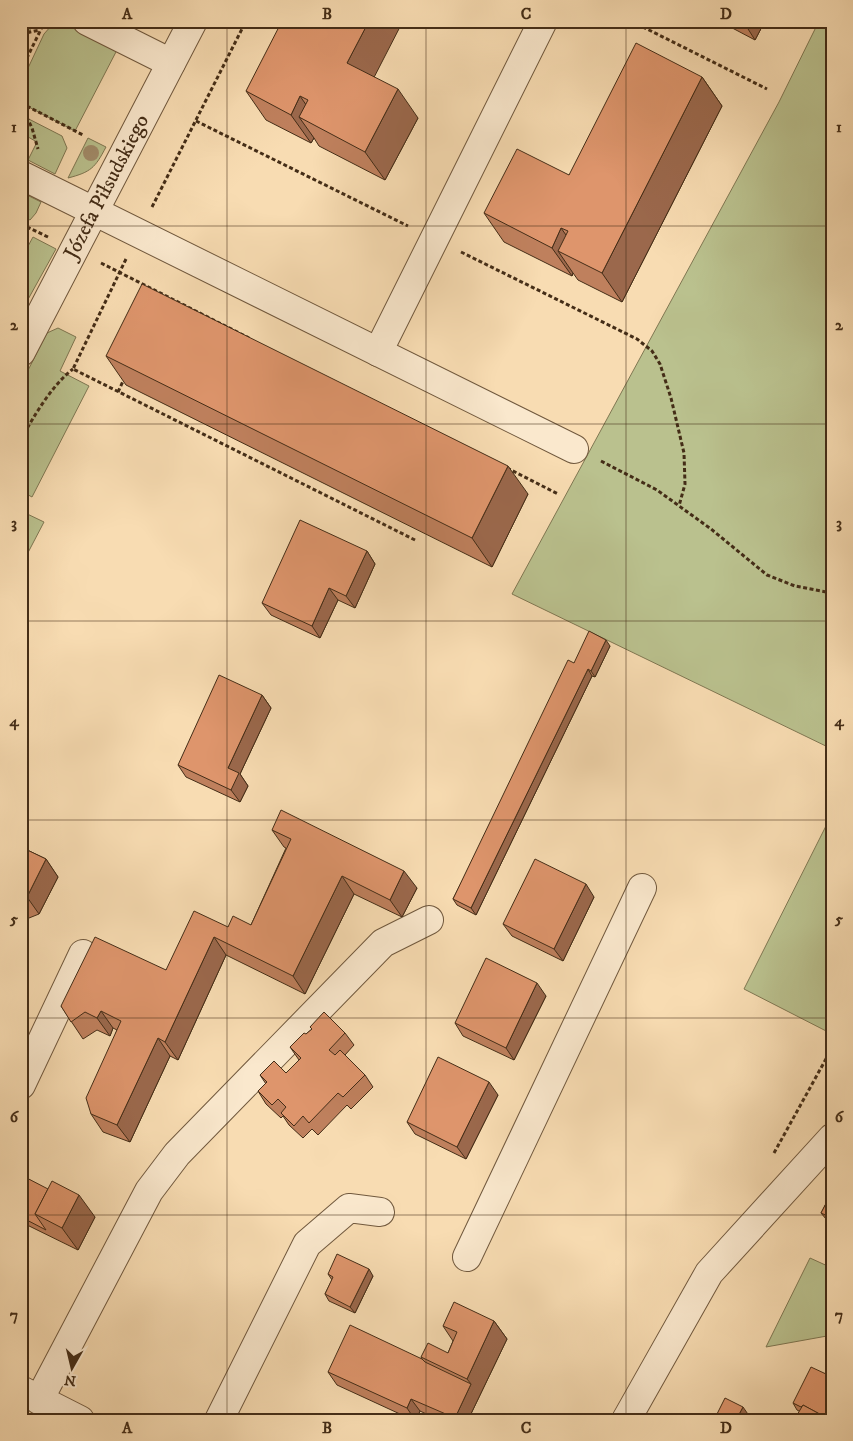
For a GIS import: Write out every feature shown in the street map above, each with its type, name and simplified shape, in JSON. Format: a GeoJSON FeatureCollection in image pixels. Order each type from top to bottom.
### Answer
{"type":"FeatureCollection","features":[{"type":"Feature","properties":{"kind":"street"},"geometry":{"type":"LineString","coordinates":[[87,21],[171,63]]}},
{"type":"Feature","properties":{"kind":"street","name":"Józefa Piłsudskiego"},"geometry":{"type":"LineString","coordinates":[[21,352],[193,21]]}},
{"type":"Feature","properties":{"kind":"street"},"geometry":{"type":"LineString","coordinates":[[378,352],[543,21]]}},
{"type":"Feature","properties":{"kind":"street"},"geometry":{"type":"LineString","coordinates":[[27,178],[574,449]]}},
{"type":"Feature","properties":{"kind":"street"},"geometry":{"type":"LineString","coordinates":[[467,1257],[642,888]]}},
{"type":"Feature","properties":{"kind":"street"},"geometry":{"type":"LineString","coordinates":[[76,1419],[30,1395],[149,1191],[177,1154],[383,943],[429,920]]}},
{"type":"Feature","properties":{"kind":"street"},"geometry":{"type":"LineString","coordinates":[[21,1085],[83,954]]}},
{"type":"Feature","properties":{"kind":"street"},"geometry":{"type":"LineString","coordinates":[[626,1420],[709,1273],[832,1138]]}},
{"type":"Feature","properties":{"kind":"street"},"geometry":{"type":"LineString","coordinates":[[219,1420],[307,1244],[349,1208],[380,1212]]}},
{"type":"Feature","properties":{"kind":"path"},"geometry":{"type":"LineString","coordinates":[[21,70],[45,21]]}},
{"type":"Feature","properties":{"kind":"path"},"geometry":{"type":"LineString","coordinates":[[21,439],[62,377],[72,369],[246,21]]}},
{"type":"Feature","properties":{"kind":"path"},"geometry":{"type":"LineString","coordinates":[[631,21],[766,89]]}},
{"type":"Feature","properties":{"kind":"path"},"geometry":{"type":"LineString","coordinates":[[21,34],[41,30]]}},
{"type":"Feature","properties":{"kind":"path"},"geometry":{"type":"LineString","coordinates":[[21,104],[83,135]]}},
{"type":"Feature","properties":{"kind":"path"},"geometry":{"type":"LineString","coordinates":[[21,104],[32,128],[38,149],[38,163],[27,178]]}},
{"type":"Feature","properties":{"kind":"path"},"geometry":{"type":"LineString","coordinates":[[21,224],[255,340]]}},
{"type":"Feature","properties":{"kind":"path"},"geometry":{"type":"LineString","coordinates":[[162,304],[166,295]]}},
{"type":"Feature","properties":{"kind":"path"},"geometry":{"type":"LineString","coordinates":[[637,339],[652,351],[656,357],[671,398],[684,453],[685,484],[680,506]]}},
{"type":"Feature","properties":{"kind":"path"},"geometry":{"type":"LineString","coordinates":[[72,369],[417,540]]}},
{"type":"Feature","properties":{"kind":"path"},"geometry":{"type":"LineString","coordinates":[[118,392],[126,375]]}},
{"type":"Feature","properties":{"kind":"path"},"geometry":{"type":"LineString","coordinates":[[574,449],[608,464],[657,490],[768,574],[795,586],[832,593]]}},
{"type":"Feature","properties":{"kind":"path"},"geometry":{"type":"LineString","coordinates":[[504,467],[558,494]]}},
{"type":"Feature","properties":{"kind":"green space"},"geometry":{"type":"Polygon","coordinates":[[[21,21],[34,21],[21,50],[21,21]]]}},
{"type":"Feature","properties":{"kind":"green space"},"geometry":{"type":"Polygon","coordinates":[[[819,21],[832,21],[832,749],[512,594],[779,102],[819,21]]]}},
{"type":"Feature","properties":{"kind":"green space"},"geometry":{"type":"Polygon","coordinates":[[[63,22],[117,50],[75,131],[21,103],[21,83],[44,34],[51,26],[63,22]]]}},
{"type":"Feature","properties":{"kind":"green space"},"geometry":{"type":"Polygon","coordinates":[[[21,115],[62,136],[67,148],[55,174],[28,160],[37,142],[21,133],[21,115]]]}},
{"type":"Feature","properties":{"kind":"green space"},"geometry":{"type":"Polygon","coordinates":[[[88,138],[106,147],[92,168],[82,174],[68,178],[88,138]]]}},
{"type":"Feature","properties":{"kind":"green space"},"geometry":{"type":"Polygon","coordinates":[[[21,192],[41,202],[30,220],[21,215],[21,192]]]}},
{"type":"Feature","properties":{"kind":"green space"},"geometry":{"type":"Polygon","coordinates":[[[33,237],[56,249],[21,312],[21,259],[33,237]]]}},
{"type":"Feature","properties":{"kind":"green space"},"geometry":{"type":"Polygon","coordinates":[[[58,328],[76,337],[60,371],[89,386],[32,497],[21,491],[21,384],[47,333],[58,328]]]}},
{"type":"Feature","properties":{"kind":"green space"},"geometry":{"type":"Polygon","coordinates":[[[21,511],[44,522],[21,566],[21,511]]]}},
{"type":"Feature","properties":{"kind":"green space"},"geometry":{"type":"Polygon","coordinates":[[[832,814],[832,1034],[744,989],[832,814]]]}},
{"type":"Feature","properties":{"kind":"green space"},"geometry":{"type":"Polygon","coordinates":[[[810,1258],[832,1268],[832,1327],[827,1336],[766,1347],[810,1258]]]}},
{"type":"Feature","properties":{"kind":"building"},"geometry":{"type":"Polygon","coordinates":[[[282,21],[369,21],[347,63],[398,89],[365,152],[299,117],[308,100],[300,96],[291,115],[246,91],[282,21]]]}},
{"type":"Feature","properties":{"kind":"building"},"geometry":{"type":"Polygon","coordinates":[[[636,43],[702,77],[602,273],[558,251],[568,231],[561,228],[552,248],[484,213],[517,149],[569,175],[636,43]]]}},
{"type":"Feature","properties":{"kind":"building"},"geometry":{"type":"Polygon","coordinates":[[[142,284],[508,466],[472,538],[106,356],[142,284]]]}},
{"type":"Feature","properties":{"kind":"building"},"geometry":{"type":"Polygon","coordinates":[[[300,520],[367,551],[346,596],[329,588],[312,626],[262,603],[300,520]]]}},
{"type":"Feature","properties":{"kind":"building"},"geometry":{"type":"Polygon","coordinates":[[[589,631],[606,640],[591,671],[588,669],[471,908],[453,899],[568,660],[574,663],[589,631]]]}},
{"type":"Feature","properties":{"kind":"building"},"geometry":{"type":"Polygon","coordinates":[[[219,675],[262,695],[228,768],[239,773],[231,790],[178,765],[219,675]]]}},
{"type":"Feature","properties":{"kind":"building"},"geometry":{"type":"Polygon","coordinates":[[[281,810],[404,871],[390,900],[342,876],[293,976],[214,937],[165,1042],[158,1038],[117,1125],[91,1114],[86,1098],[121,1021],[101,1011],[97,1018],[85,1012],[71,1022],[61,1006],[95,937],[166,970],[194,911],[228,927],[233,916],[251,925],[291,839],[272,830],[281,810]]]}},
{"type":"Feature","properties":{"kind":"building"},"geometry":{"type":"Polygon","coordinates":[[[21,847],[46,859],[27,897],[21,898],[21,847]]]}},
{"type":"Feature","properties":{"kind":"building"},"geometry":{"type":"Polygon","coordinates":[[[535,859],[586,884],[554,949],[503,924],[535,859]]]}},
{"type":"Feature","properties":{"kind":"building"},"geometry":{"type":"Polygon","coordinates":[[[486,958],[537,983],[506,1048],[455,1023],[486,958]]]}},
{"type":"Feature","properties":{"kind":"building"},"geometry":{"type":"Polygon","coordinates":[[[324,1012],[345,1033],[329,1050],[335,1055],[340,1050],[365,1075],[343,1097],[338,1093],[309,1123],[303,1116],[294,1126],[281,1113],[286,1107],[278,1099],[272,1105],[258,1091],[267,1082],[260,1075],[274,1061],[286,1073],[301,1058],[290,1047],[304,1033],[306,1034],[312,1029],[310,1027],[324,1012]]]}},
{"type":"Feature","properties":{"kind":"building"},"geometry":{"type":"Polygon","coordinates":[[[438,1057],[489,1082],[457,1147],[407,1122],[438,1057]]]}},
{"type":"Feature","properties":{"kind":"building"},"geometry":{"type":"Polygon","coordinates":[[[21,1175],[48,1189],[35,1214],[46,1230],[21,1217],[21,1175]]]}},
{"type":"Feature","properties":{"kind":"building"},"geometry":{"type":"Polygon","coordinates":[[[52,1181],[79,1195],[62,1228],[35,1214],[52,1181]]]}},
{"type":"Feature","properties":{"kind":"building"},"geometry":{"type":"Polygon","coordinates":[[[832,1192],[832,1218],[821,1213],[832,1192]]]}},
{"type":"Feature","properties":{"kind":"building"},"geometry":{"type":"Polygon","coordinates":[[[337,1254],[369,1269],[350,1307],[325,1294],[333,1277],[328,1274],[337,1254]]]}},
{"type":"Feature","properties":{"kind":"building"},"geometry":{"type":"Polygon","coordinates":[[[454,1302],[494,1321],[467,1379],[421,1357],[428,1343],[448,1353],[457,1332],[443,1326],[454,1302]]]}},
{"type":"Feature","properties":{"kind":"building"},"geometry":{"type":"Polygon","coordinates":[[[350,1325],[471,1384],[455,1418],[411,1399],[407,1408],[328,1372],[350,1325]]]}},
{"type":"Feature","properties":{"kind":"building"},"geometry":{"type":"Polygon","coordinates":[[[832,1364],[832,1420],[829,1420],[803,1405],[801,1407],[793,1403],[811,1367],[826,1374],[832,1364]]]}},
{"type":"Feature","properties":{"kind":"building"},"geometry":{"type":"Polygon","coordinates":[[[725,1398],[743,1407],[736,1420],[714,1420],[725,1398]]]}},
{"type":"Feature","properties":{"kind":"building"},"geometry":{"type":"Polygon","coordinates":[[[803,1405],[827,1418],[826,1420],[794,1420],[803,1405]]]}}]}
